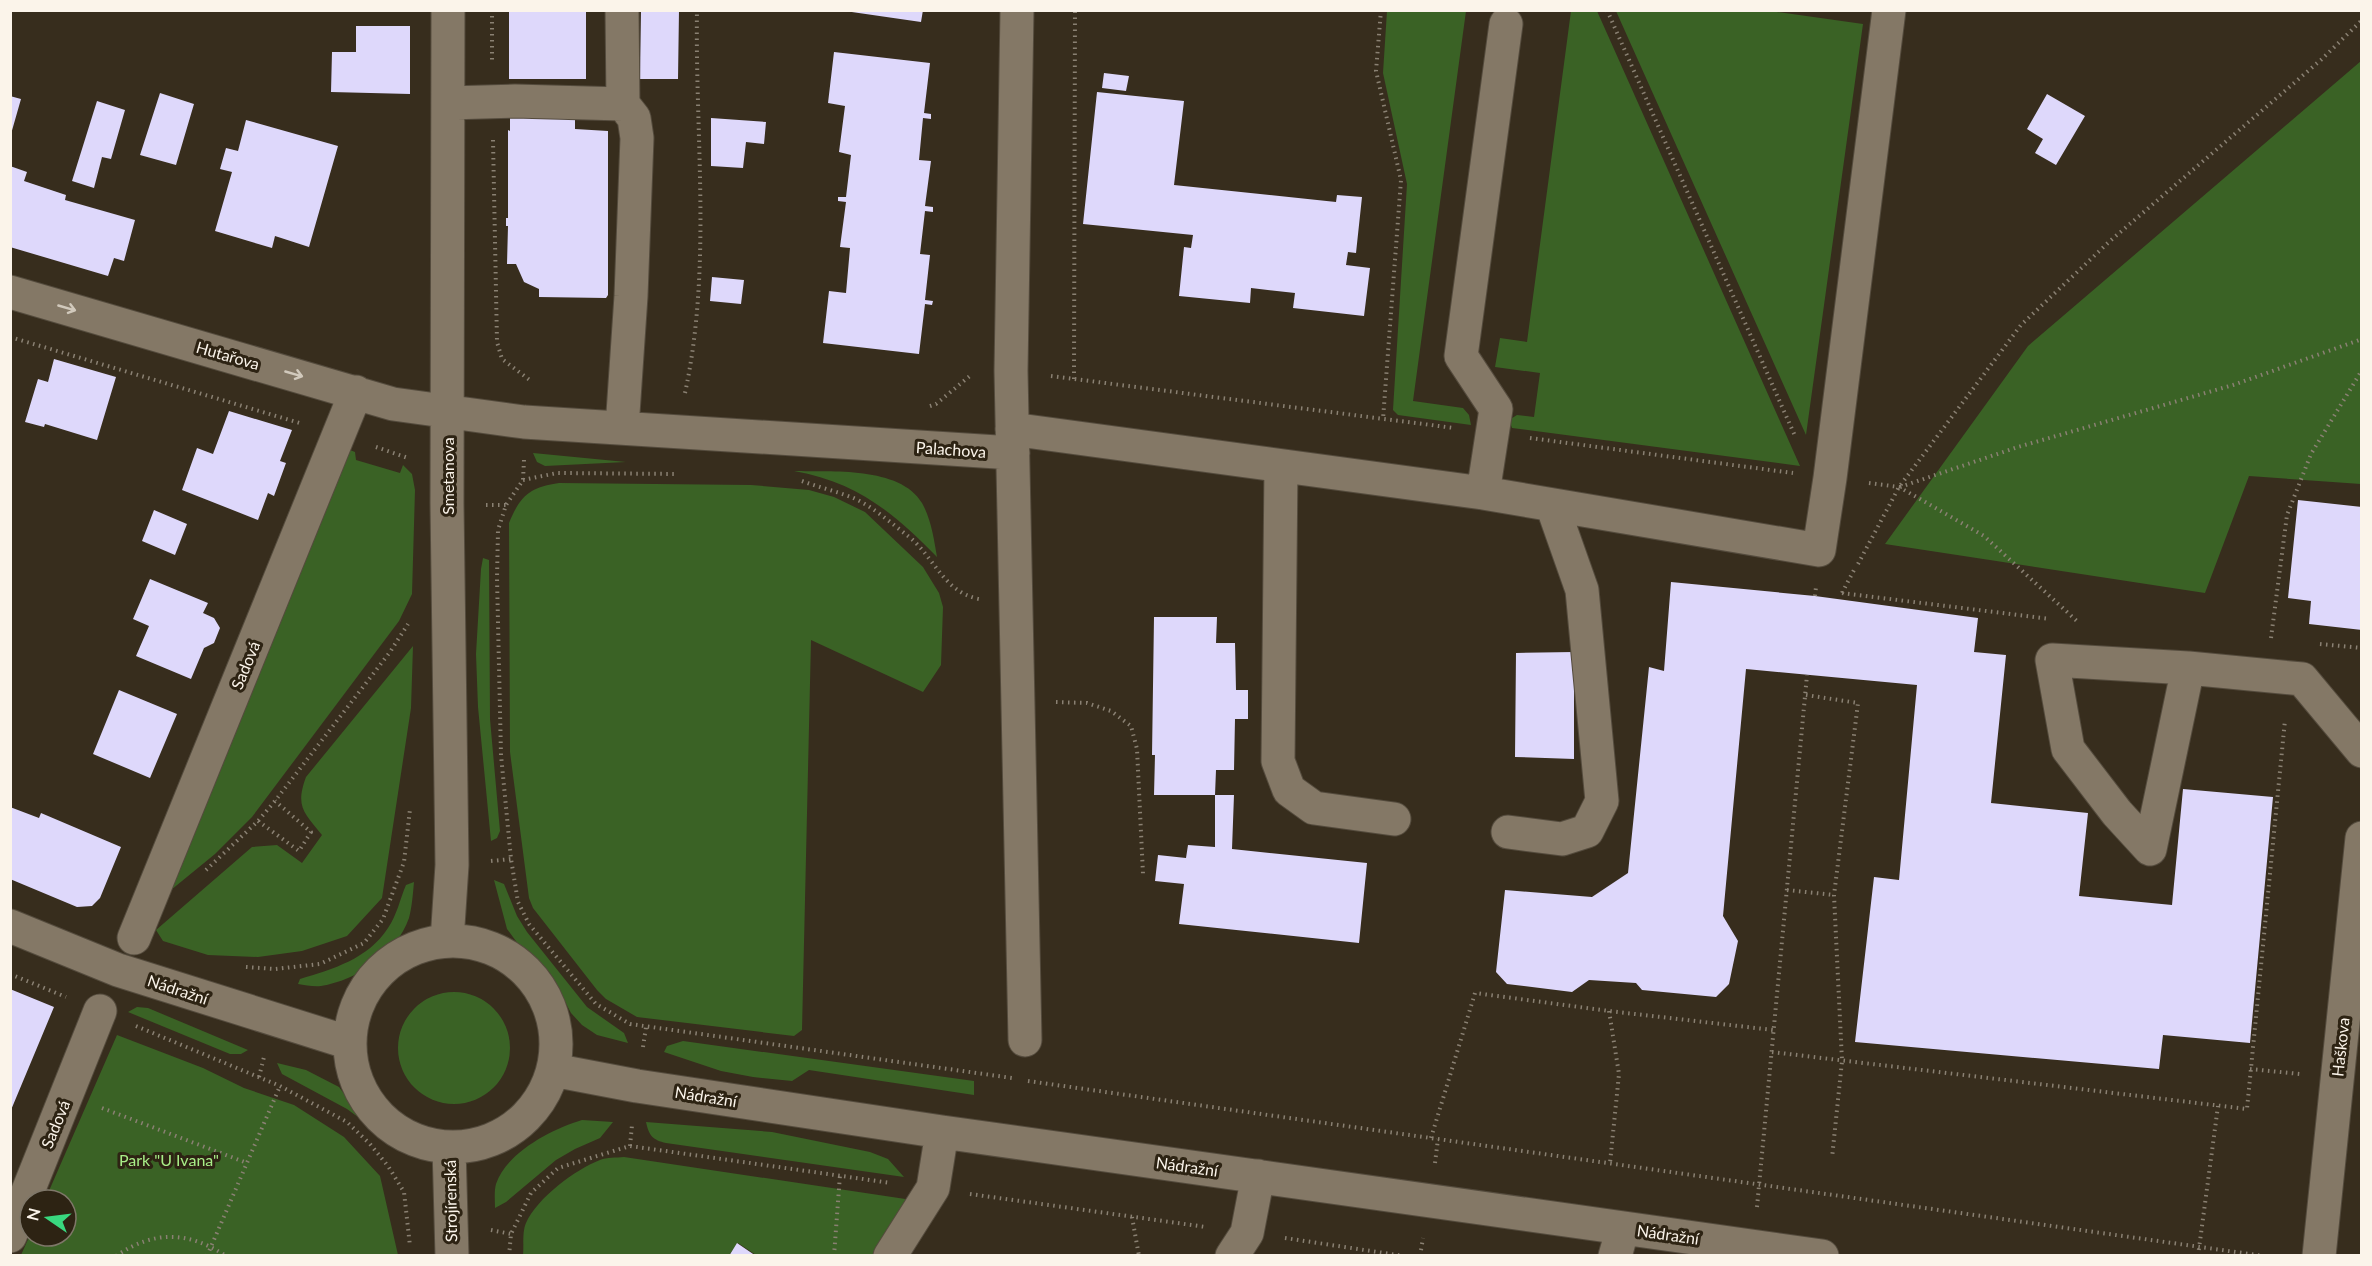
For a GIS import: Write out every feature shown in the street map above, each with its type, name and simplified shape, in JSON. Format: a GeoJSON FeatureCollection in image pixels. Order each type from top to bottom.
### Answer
{"type":"FeatureCollection","features":[{"type":"Feature","properties":{"kind":"street","name":"Smetanova"},"geometry":{"type":"LineString","coordinates":[[447,941],[452,865],[447,504],[448,10]]}},
{"type":"Feature","properties":{"kind":"street"},"geometry":{"type":"LineString","coordinates":[[622,10],[623,104],[634,118],[637,138],[631,296],[622,428]]}},
{"type":"Feature","properties":{"kind":"street"},"geometry":{"type":"LineString","coordinates":[[1017,10],[1011,371],[1025,1040]]}},
{"type":"Feature","properties":{"kind":"street"},"geometry":{"type":"LineString","coordinates":[[1815,476],[1889,10]]}},
{"type":"Feature","properties":{"kind":"street"},"geometry":{"type":"LineString","coordinates":[[1483,493],[1496,409],[1461,356],[1506,24]]}},
{"type":"Feature","properties":{"kind":"street"},"geometry":{"type":"LineString","coordinates":[[448,103],[493,101],[623,104]]}},
{"type":"Feature","properties":{"kind":"street","name":"Hutařova"},"geometry":{"type":"LineString","coordinates":[[10,292],[393,404],[448,412]]}},
{"type":"Feature","properties":{"kind":"street","name":"Sadová"},"geometry":{"type":"LineString","coordinates":[[134,938],[356,392]]}},
{"type":"Feature","properties":{"kind":"street","name":"Palachova"},"geometry":{"type":"LineString","coordinates":[[448,412],[524,422],[677,432],[1013,441],[1281,466],[1483,493],[1819,550],[1815,476]]}},
{"type":"Feature","properties":{"kind":"street"},"geometry":{"type":"LineString","coordinates":[[1281,466],[1278,761],[1289,790],[1314,808],[1394,819]]}},
{"type":"Feature","properties":{"kind":"street"},"geometry":{"type":"LineString","coordinates":[[1508,832],[1562,839],[1587,831],[1602,801],[1582,590],[1552,505]]}},
{"type":"Feature","properties":{"kind":"street"},"geometry":{"type":"LineString","coordinates":[[2188,668],[2150,849],[2117,813],[2068,749],[2052,660],[2188,668],[2302,679],[2361,751]]}},
{"type":"Feature","properties":{"kind":"street","name":"Haškova"},"geometry":{"type":"LineString","coordinates":[[2319,1256],[2361,838]]}},
{"type":"Feature","properties":{"kind":"street","name":"Nádražní"},"geometry":{"type":"LineString","coordinates":[[10,926],[118,970],[350,1043]]}},
{"type":"Feature","properties":{"kind":"street"},"geometry":{"type":"LineString","coordinates":[[447,941],[467,941],[486,946],[519,964],[533,978],[548,1004],[556,1031],[553,1070],[536,1106],[523,1120],[506,1132],[488,1141],[469,1146],[449,1147],[418,1141],[390,1125],[378,1115],[360,1089],[350,1043],[353,1021],[360,1000],[380,973],[406,952],[426,944],[447,941]]}},
{"type":"Feature","properties":{"kind":"street","name":"Sadová"},"geometry":{"type":"LineString","coordinates":[[10,1236],[100,1011]]}},
{"type":"Feature","properties":{"kind":"street","name":"Nádražní"},"geometry":{"type":"LineString","coordinates":[[553,1070],[637,1086],[942,1132],[1258,1176],[1619,1242],[1822,1256]]}},
{"type":"Feature","properties":{"kind":"street"},"geometry":{"type":"LineString","coordinates":[[890,1256],[933,1188],[942,1132]]}},
{"type":"Feature","properties":{"kind":"street","name":"Strojírenská"},"geometry":{"type":"LineString","coordinates":[[449,1147],[452,1256]]}},
{"type":"Feature","properties":{"kind":"street"},"geometry":{"type":"LineString","coordinates":[[1240,1244],[1258,1176]]}},
{"type":"Feature","properties":{"kind":"path"},"geometry":{"type":"LineString","coordinates":[[492,10],[497,342],[502,359],[525,378]]}},
{"type":"Feature","properties":{"kind":"path"},"geometry":{"type":"LineString","coordinates":[[677,432],[689,372],[697,292],[701,188],[696,80],[697,10]]}},
{"type":"Feature","properties":{"kind":"path"},"geometry":{"type":"LineString","coordinates":[[1074,10],[1074,379]]}},
{"type":"Feature","properties":{"kind":"path"},"geometry":{"type":"LineString","coordinates":[[1381,10],[1376,71],[1401,180],[1383,419]]}},
{"type":"Feature","properties":{"kind":"path"},"geometry":{"type":"LineString","coordinates":[[1607,10],[1798,443]]}},
{"type":"Feature","properties":{"kind":"path"},"geometry":{"type":"LineString","coordinates":[[1842,594],[1899,487],[2021,325],[2110,241],[2322,59],[2361,20]]}},
{"type":"Feature","properties":{"kind":"path"},"geometry":{"type":"LineString","coordinates":[[10,337],[399,454],[410,459],[414,464]]}},
{"type":"Feature","properties":{"kind":"path"},"geometry":{"type":"LineString","coordinates":[[1899,487],[2018,447],[2234,386],[2361,339]]}},
{"type":"Feature","properties":{"kind":"path"},"geometry":{"type":"LineString","coordinates":[[2271,639],[2287,515],[2311,454],[2361,370]]}},
{"type":"Feature","properties":{"kind":"path"},"geometry":{"type":"LineString","coordinates":[[1011,371],[1899,487],[1984,536],[2078,622]]}},
{"type":"Feature","properties":{"kind":"path"},"geometry":{"type":"LineString","coordinates":[[685,474],[557,472],[524,480],[506,505],[498,530],[501,755],[511,859],[518,902],[529,924],[596,1004],[630,1024],[2264,1256]]}},
{"type":"Feature","properties":{"kind":"path"},"geometry":{"type":"LineString","coordinates":[[790,480],[802,481],[853,498],[911,538],[947,584],[971,598],[1017,607]]}},
{"type":"Feature","properties":{"kind":"path"},"geometry":{"type":"LineString","coordinates":[[275,801],[311,832],[299,850],[258,821],[390,652],[414,615]]}},
{"type":"Feature","properties":{"kind":"path"},"geometry":{"type":"LineString","coordinates":[[1759,1184],[1807,675]]}},
{"type":"Feature","properties":{"kind":"path"},"geometry":{"type":"LineString","coordinates":[[1772,1052],[2247,1109],[2289,677]]}},
{"type":"Feature","properties":{"kind":"path"},"geometry":{"type":"LineString","coordinates":[[1806,695],[1858,703],[1834,895],[1842,1061],[1832,1158]]}},
{"type":"Feature","properties":{"kind":"path"},"geometry":{"type":"LineString","coordinates":[[1019,700],[1087,703],[1111,711],[1131,726],[1137,749],[1143,874]]}},
{"type":"Feature","properties":{"kind":"path"},"geometry":{"type":"LineString","coordinates":[[275,969],[320,964],[364,944],[383,919],[404,862]]}},
{"type":"Feature","properties":{"kind":"path"},"geometry":{"type":"LineString","coordinates":[[1787,890],[1834,895]]}},
{"type":"Feature","properties":{"kind":"path"},"geometry":{"type":"LineString","coordinates":[[10,974],[280,1086],[347,1122],[370,1144],[388,1166],[404,1192],[408,1230]]}},
{"type":"Feature","properties":{"kind":"path"},"geometry":{"type":"LineString","coordinates":[[1431,1138],[1475,993],[1774,1030]]}},
{"type":"Feature","properties":{"kind":"path"},"geometry":{"type":"LineString","coordinates":[[1609,1011],[1618,1074],[1610,1163]]}},
{"type":"Feature","properties":{"kind":"path"},"geometry":{"type":"LineString","coordinates":[[207,1256],[280,1086]]}},
{"type":"Feature","properties":{"kind":"path"},"geometry":{"type":"LineString","coordinates":[[67,1094],[247,1163]]}},
{"type":"Feature","properties":{"kind":"path"},"geometry":{"type":"LineString","coordinates":[[2198,1256],[2218,1106]]}},
{"type":"Feature","properties":{"kind":"path"},"geometry":{"type":"LineString","coordinates":[[509,1256],[511,1234],[531,1192],[558,1168],[584,1158],[630,1146],[1132,1217],[1240,1244],[1404,1256]]}},
{"type":"Feature","properties":{"kind":"path"},"geometry":{"type":"LineString","coordinates":[[834,1256],[840,1175]]}},
{"type":"Feature","properties":{"kind":"path"},"geometry":{"type":"LineString","coordinates":[[1132,1217],[1139,1256]]}},
{"type":"Feature","properties":{"kind":"path"},"geometry":{"type":"LineString","coordinates":[[116,1256],[134,1244],[153,1238],[173,1236],[193,1239],[212,1246],[226,1256]]}},
{"type":"Feature","properties":{"kind":"green space"},"geometry":{"type":"Polygon","coordinates":[[[1387,11],[1466,11],[1413,401],[1463,408],[1469,415],[1471,425],[1398,415],[1393,410],[1407,184],[1383,73],[1387,11]]]}},
{"type":"Feature","properties":{"kind":"green space"},"geometry":{"type":"Polygon","coordinates":[[[1571,11],[1597,11],[1800,466],[1512,428],[1509,420],[1517,415],[1534,417],[1540,373],[1495,367],[1500,338],[1527,342],[1571,11]]]}},
{"type":"Feature","properties":{"kind":"green space"},"geometry":{"type":"Polygon","coordinates":[[[1616,11],[1770,11],[1863,24],[1806,435],[1616,11]]]}},
{"type":"Feature","properties":{"kind":"green space"},"geometry":{"type":"Polygon","coordinates":[[[2361,61],[2361,484],[2249,476],[2205,593],[1885,544],[2028,346],[2361,61]]]}},
{"type":"Feature","properties":{"kind":"green space"},"geometry":{"type":"Polygon","coordinates":[[[345,448],[355,452],[356,460],[400,473],[403,465],[412,474],[415,490],[412,594],[399,621],[252,817],[215,854],[160,899],[345,448]]]}},
{"type":"Feature","properties":{"kind":"green space"},"geometry":{"type":"Polygon","coordinates":[[[533,453],[626,462],[545,466],[537,462],[533,453]]]}},
{"type":"Feature","properties":{"kind":"green space"},"geometry":{"type":"Polygon","coordinates":[[[794,471],[845,472],[881,477],[912,491],[922,503],[930,522],[937,557],[889,513],[856,491],[816,476],[794,471]]]}},
{"type":"Feature","properties":{"kind":"green space"},"geometry":{"type":"Polygon","coordinates":[[[559,483],[751,485],[809,490],[834,497],[865,512],[923,567],[939,593],[943,607],[941,665],[923,692],[811,640],[802,1030],[794,1036],[637,1017],[606,999],[597,990],[533,908],[529,898],[510,752],[509,523],[517,506],[527,494],[540,487],[559,483]]]}},
{"type":"Feature","properties":{"kind":"green space"},"geometry":{"type":"Polygon","coordinates":[[[483,558],[489,560],[490,719],[500,831],[497,838],[491,841],[478,707],[476,654],[483,558]]]}},
{"type":"Feature","properties":{"kind":"green space"},"geometry":{"type":"Polygon","coordinates":[[[413,646],[411,708],[382,898],[347,936],[302,951],[258,957],[208,955],[163,941],[156,930],[252,847],[277,845],[302,863],[322,835],[306,814],[301,802],[306,777],[413,646]]]}},
{"type":"Feature","properties":{"kind":"green space"},"geometry":{"type":"Polygon","coordinates":[[[494,880],[504,884],[517,916],[527,932],[587,1007],[624,1033],[628,1043],[597,1035],[582,1025],[571,1013],[550,973],[521,948],[507,929],[494,880]]]}},
{"type":"Feature","properties":{"kind":"green space"},"geometry":{"type":"Polygon","coordinates":[[[414,882],[412,905],[403,931],[395,943],[374,964],[335,983],[318,986],[298,984],[300,979],[337,967],[370,948],[380,939],[391,923],[406,885],[414,882]]]}},
{"type":"Feature","properties":{"kind":"green space"},"geometry":{"type":"Polygon","coordinates":[[[454,992],[476,996],[494,1008],[506,1026],[510,1048],[506,1070],[494,1088],[476,1100],[454,1104],[432,1100],[414,1088],[402,1070],[398,1048],[402,1026],[414,1008],[432,996],[454,992]]]}},
{"type":"Feature","properties":{"kind":"green space"},"geometry":{"type":"Polygon","coordinates":[[[137,1007],[148,1008],[248,1050],[241,1054],[230,1054],[128,1012],[137,1007]]]}},
{"type":"Feature","properties":{"kind":"green space","name":"Park \"U Ivana\""},"geometry":{"type":"Polygon","coordinates":[[[117,1035],[203,1068],[244,1088],[294,1105],[344,1137],[380,1176],[398,1255],[21,1255],[24,1248],[78,1248],[78,1188],[50,1188],[117,1035]]]}},
{"type":"Feature","properties":{"kind":"green space"},"geometry":{"type":"Polygon","coordinates":[[[683,1041],[974,1081],[974,1095],[809,1070],[792,1081],[753,1077],[721,1071],[664,1052],[667,1046],[683,1041]]]}},
{"type":"Feature","properties":{"kind":"green space"},"geometry":{"type":"Polygon","coordinates":[[[277,1063],[306,1070],[339,1087],[366,1123],[347,1109],[282,1074],[277,1063]]]}},
{"type":"Feature","properties":{"kind":"green space"},"geometry":{"type":"Polygon","coordinates":[[[582,1120],[613,1122],[600,1138],[556,1160],[506,1202],[495,1208],[496,1184],[510,1162],[532,1143],[557,1129],[582,1120]]]}},
{"type":"Feature","properties":{"kind":"green space"},"geometry":{"type":"Polygon","coordinates":[[[646,1122],[772,1132],[870,1152],[888,1159],[904,1177],[666,1143],[652,1137],[646,1122]]]}},
{"type":"Feature","properties":{"kind":"green space"},"geometry":{"type":"Polygon","coordinates":[[[624,1157],[912,1200],[876,1255],[756,1255],[738,1243],[729,1255],[523,1256],[526,1223],[531,1213],[548,1194],[590,1164],[606,1158],[624,1157]]]}},
{"type":"Feature","properties":{"kind":"building"},"geometry":{"type":"Polygon","coordinates":[[[509,10],[586,10],[586,79],[509,79],[509,10]]]}},
{"type":"Feature","properties":{"kind":"building"},"geometry":{"type":"Polygon","coordinates":[[[641,10],[679,10],[678,79],[640,79],[641,10]]]}},
{"type":"Feature","properties":{"kind":"building"},"geometry":{"type":"Polygon","coordinates":[[[838,10],[923,10],[921,22],[838,10]]]}},
{"type":"Feature","properties":{"kind":"building"},"geometry":{"type":"Polygon","coordinates":[[[356,26],[410,26],[410,94],[331,92],[332,52],[356,52],[356,26]]]}},
{"type":"Feature","properties":{"kind":"building"},"geometry":{"type":"Polygon","coordinates":[[[834,52],[930,63],[924,113],[931,114],[931,119],[923,118],[919,160],[931,161],[925,206],[933,207],[933,212],[925,211],[920,254],[930,255],[925,300],[933,301],[932,305],[925,304],[919,354],[823,343],[829,291],[846,293],[850,248],[840,247],[846,202],[838,201],[838,197],[846,197],[851,155],[839,152],[845,106],[828,103],[834,52]]]}},
{"type":"Feature","properties":{"kind":"building"},"geometry":{"type":"Polygon","coordinates":[[[1104,73],[1129,76],[1126,91],[1102,88],[1104,73]]]}},
{"type":"Feature","properties":{"kind":"building"},"geometry":{"type":"Polygon","coordinates":[[[1097,92],[1184,101],[1174,185],[1336,202],[1337,195],[1362,197],[1356,253],[1348,252],[1346,265],[1370,268],[1364,316],[1293,308],[1295,293],[1251,288],[1250,303],[1179,296],[1184,247],[1191,248],[1193,235],[1083,224],[1097,92]]]}},
{"type":"Feature","properties":{"kind":"building"},"geometry":{"type":"Polygon","coordinates":[[[160,93],[194,104],[176,165],[140,155],[160,93]]]}},
{"type":"Feature","properties":{"kind":"building"},"geometry":{"type":"Polygon","coordinates":[[[2047,94],[2085,116],[2056,165],[2035,153],[2043,139],[2027,129],[2047,94]]]}},
{"type":"Feature","properties":{"kind":"building"},"geometry":{"type":"Polygon","coordinates":[[[10,96],[21,99],[11,134],[10,134],[10,96]]]}},
{"type":"Feature","properties":{"kind":"building"},"geometry":{"type":"Polygon","coordinates":[[[97,101],[125,110],[111,159],[102,157],[94,188],[72,181],[97,101]]]}},
{"type":"Feature","properties":{"kind":"building"},"geometry":{"type":"Polygon","coordinates":[[[510,109],[575,109],[575,129],[608,131],[608,295],[606,298],[539,297],[539,289],[524,282],[516,264],[507,264],[508,226],[506,226],[506,218],[508,218],[510,109]]]}},
{"type":"Feature","properties":{"kind":"building"},"geometry":{"type":"Polygon","coordinates":[[[711,118],[766,122],[764,144],[746,142],[743,168],[711,166],[711,118]]]}},
{"type":"Feature","properties":{"kind":"building"},"geometry":{"type":"Polygon","coordinates":[[[246,120],[338,146],[309,247],[275,236],[272,248],[215,231],[232,172],[220,169],[226,148],[238,151],[246,120]]]}},
{"type":"Feature","properties":{"kind":"building"},"geometry":{"type":"Polygon","coordinates":[[[10,166],[27,172],[24,181],[66,195],[65,200],[135,220],[124,261],[114,258],[108,276],[10,247],[10,166]]]}},
{"type":"Feature","properties":{"kind":"building"},"geometry":{"type":"Polygon","coordinates":[[[712,277],[744,280],[741,304],[710,301],[712,277]]]}},
{"type":"Feature","properties":{"kind":"building"},"geometry":{"type":"Polygon","coordinates":[[[54,359],[116,377],[97,440],[45,424],[44,427],[25,422],[38,379],[48,382],[54,359]]]}},
{"type":"Feature","properties":{"kind":"building"},"geometry":{"type":"Polygon","coordinates":[[[229,411],[292,430],[280,461],[286,463],[274,496],[268,493],[258,520],[182,490],[197,448],[213,454],[229,411]]]}},
{"type":"Feature","properties":{"kind":"building"},"geometry":{"type":"Polygon","coordinates":[[[2298,500],[2362,507],[2362,630],[2309,624],[2311,601],[2288,598],[2298,500]]]}},
{"type":"Feature","properties":{"kind":"building"},"geometry":{"type":"Polygon","coordinates":[[[154,510],[187,524],[175,555],[142,541],[154,510]]]}},
{"type":"Feature","properties":{"kind":"building"},"geometry":{"type":"Polygon","coordinates":[[[150,579],[208,603],[203,613],[214,618],[220,628],[214,643],[204,648],[191,679],[136,656],[149,626],[133,619],[150,579]]]}},
{"type":"Feature","properties":{"kind":"building"},"geometry":{"type":"Polygon","coordinates":[[[1671,582],[1815,596],[1978,618],[1974,652],[2006,655],[1991,803],[2088,813],[2079,896],[2172,905],[2183,789],[2273,797],[2250,1043],[2163,1035],[2159,1069],[1855,1042],[1874,877],[1899,880],[1917,685],[1746,669],[1723,916],[1738,941],[1729,984],[1716,997],[1642,990],[1636,983],[1589,980],[1572,992],[1507,984],[1496,972],[1505,890],[1592,897],[1628,873],[1649,667],[1664,671],[1671,582]]]}},
{"type":"Feature","properties":{"kind":"building"},"geometry":{"type":"Polygon","coordinates":[[[1154,617],[1217,617],[1216,643],[1235,643],[1236,690],[1248,690],[1248,719],[1235,719],[1234,770],[1216,770],[1215,795],[1154,795],[1155,755],[1152,755],[1154,617]]]}},
{"type":"Feature","properties":{"kind":"building"},"geometry":{"type":"Polygon","coordinates":[[[1574,652],[1574,759],[1515,757],[1516,653],[1574,652]]]}},
{"type":"Feature","properties":{"kind":"building"},"geometry":{"type":"Polygon","coordinates":[[[119,690],[177,714],[150,778],[93,754],[119,690]]]}},
{"type":"Feature","properties":{"kind":"building"},"geometry":{"type":"Polygon","coordinates":[[[1215,795],[1234,795],[1232,849],[1367,863],[1359,943],[1179,924],[1184,884],[1155,881],[1158,855],[1186,858],[1188,845],[1215,847],[1215,795]]]}},
{"type":"Feature","properties":{"kind":"building"},"geometry":{"type":"Polygon","coordinates":[[[10,807],[39,818],[41,813],[121,847],[100,898],[92,906],[77,907],[10,879],[10,807]]]}},
{"type":"Feature","properties":{"kind":"building"},"geometry":{"type":"Polygon","coordinates":[[[10,989],[54,1007],[11,1110],[10,1110],[10,989]]]}},
{"type":"Feature","properties":{"kind":"building"},"geometry":{"type":"Polygon","coordinates":[[[737,1243],[756,1256],[729,1256],[737,1243]]]}}]}
